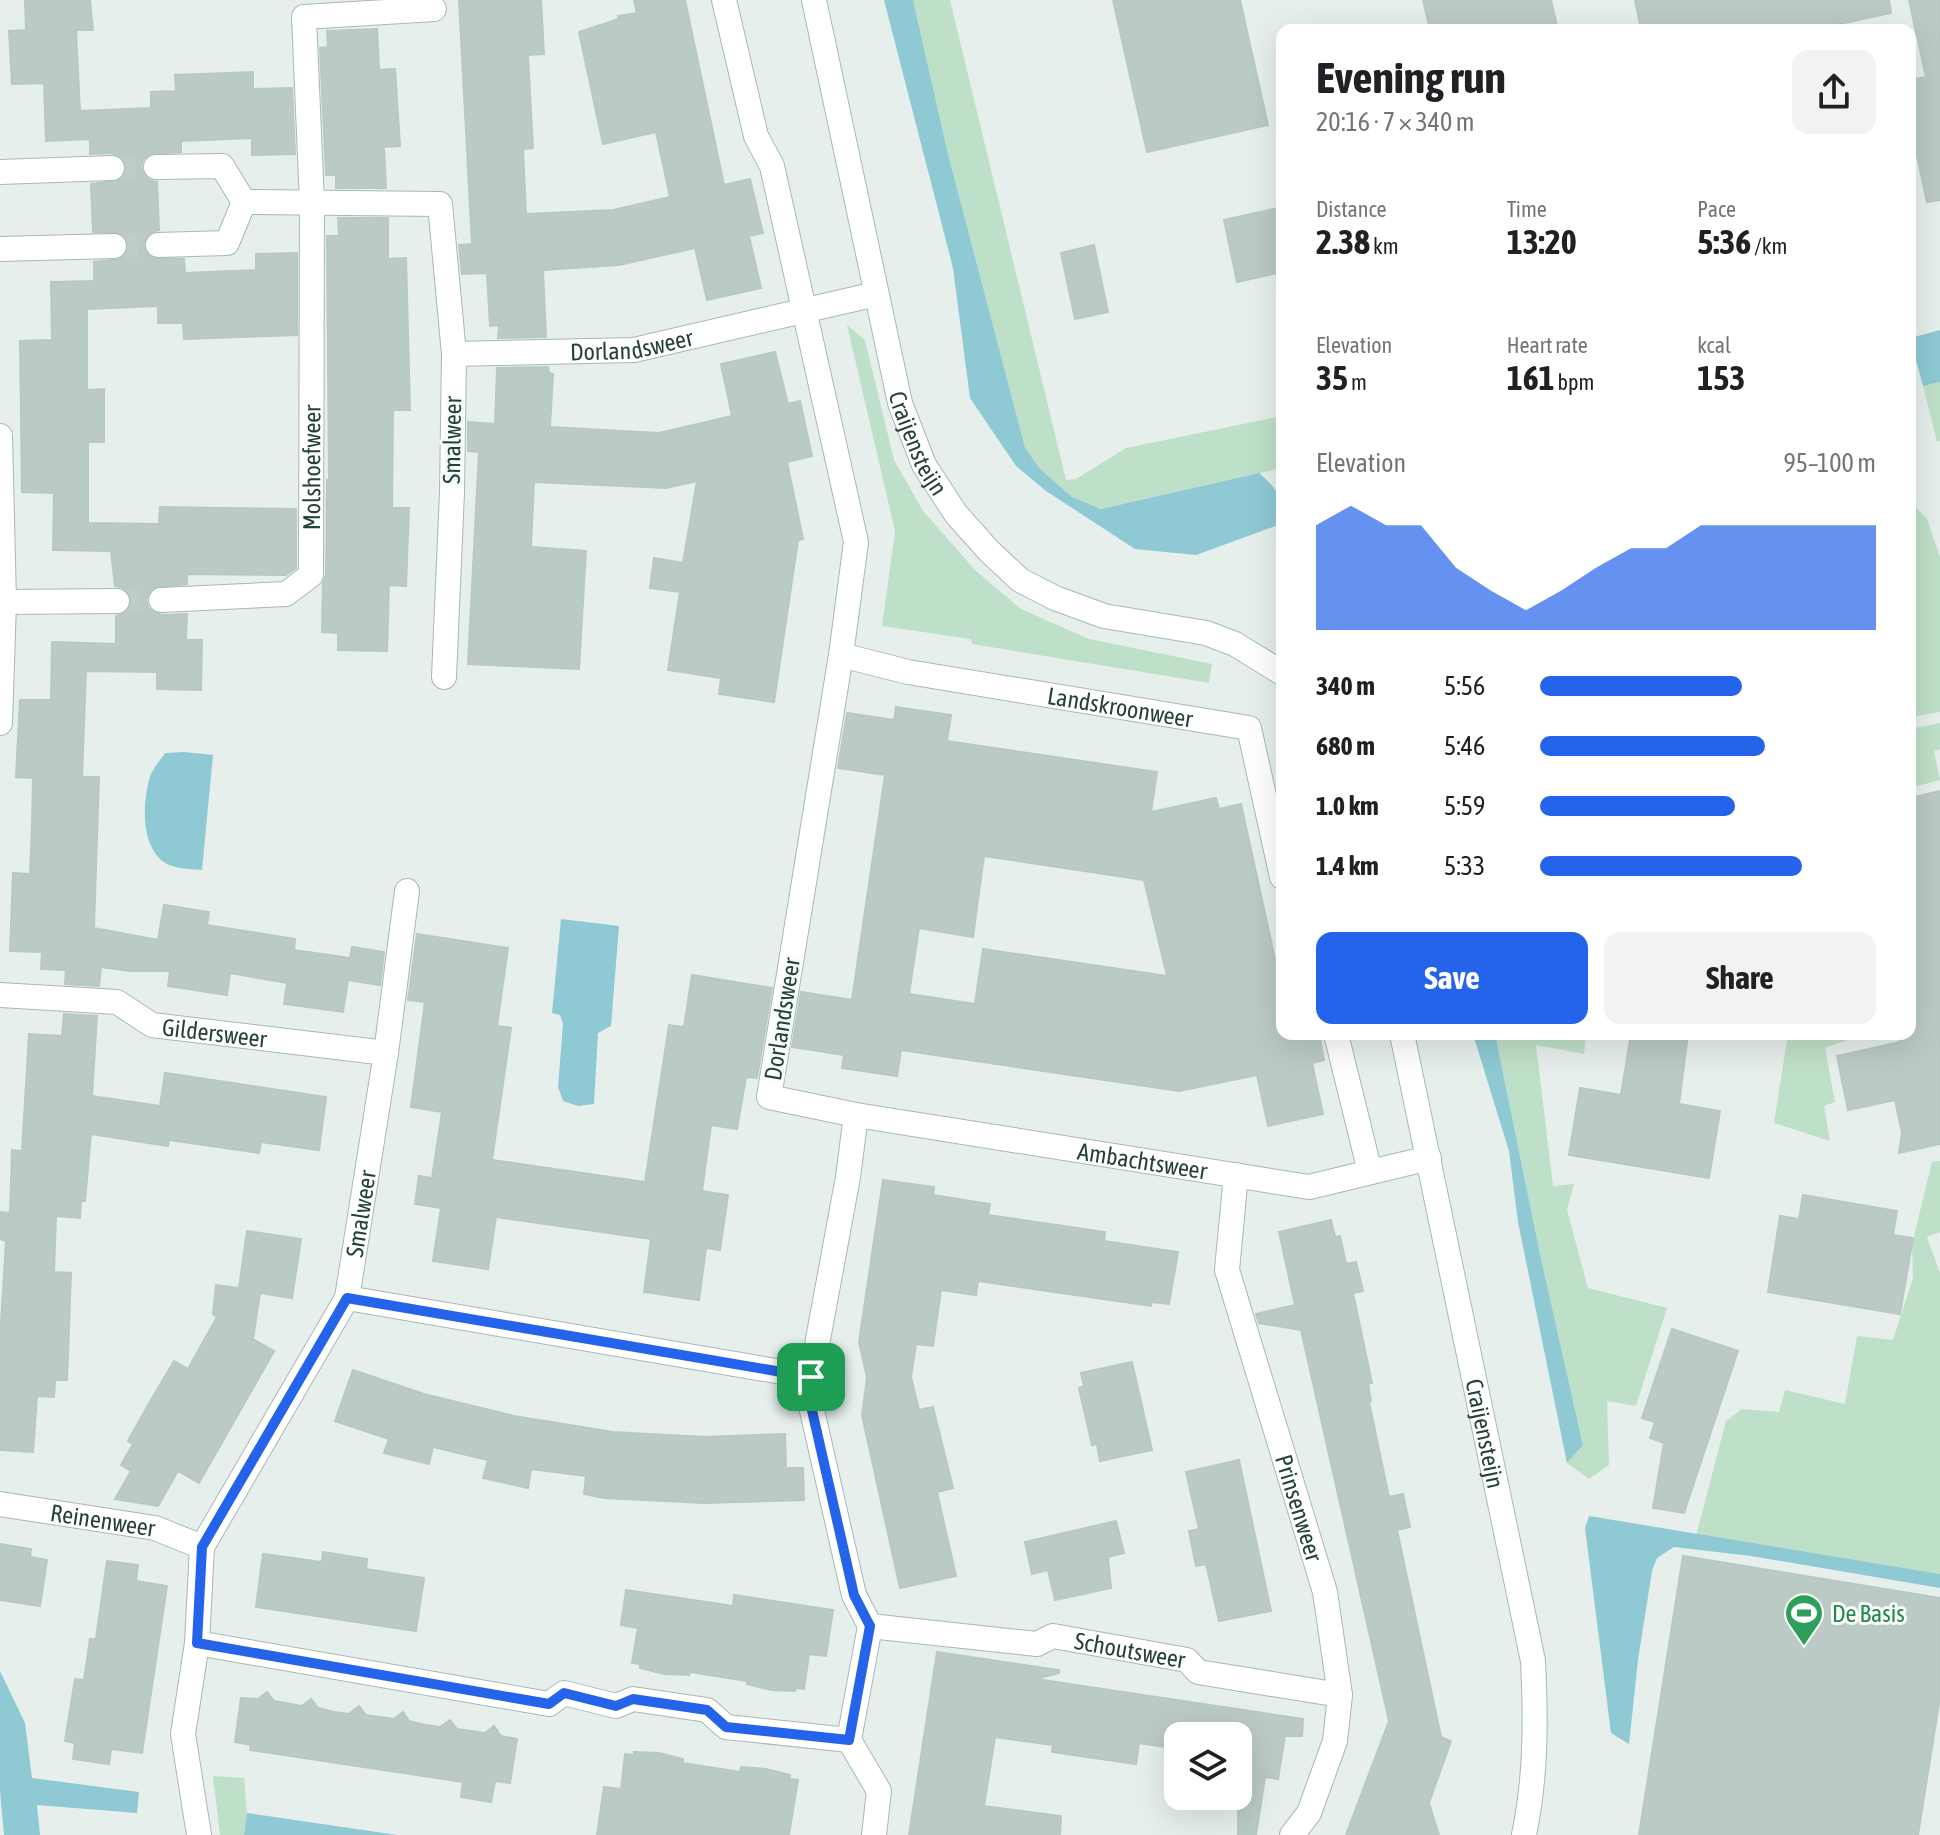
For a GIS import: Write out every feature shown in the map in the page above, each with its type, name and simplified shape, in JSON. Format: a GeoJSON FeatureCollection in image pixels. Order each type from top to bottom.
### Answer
{"type":"FeatureCollection","features":[{"type":"Feature","properties":{"kind":"street","name":"Dorlandsweer"},"geometry":{"type":"LineString","coordinates":[[724,0],[756,136],[772,166],[856,542],[841,655],[769,1097],[856,1115]]}},
{"type":"Feature","properties":{"kind":"street","name":"Craijensteijn"},"geometry":{"type":"LineString","coordinates":[[814,0],[900,403],[924,465],[956,514],[1020,580],[1055,598],[1104,616],[1206,633],[1235,644],[1276,669]]}},
{"type":"Feature","properties":{"kind":"street","name":"Molshoefweer"},"geometry":{"type":"LineString","coordinates":[[161,600],[286,594],[311,575],[312,203],[304,17],[434,9]]}},
{"type":"Feature","properties":{"kind":"street"},"geometry":{"type":"LineString","coordinates":[[156,167],[222,166],[244,202]]}},
{"type":"Feature","properties":{"kind":"street"},"geometry":{"type":"LineString","coordinates":[[0,172],[112,168]]}},
{"type":"Feature","properties":{"kind":"street"},"geometry":{"type":"LineString","coordinates":[[244,202],[312,203]]}},
{"type":"Feature","properties":{"kind":"street"},"geometry":{"type":"LineString","coordinates":[[158,245],[227,243],[244,202]]}},
{"type":"Feature","properties":{"kind":"street","name":"Smalweer"},"geometry":{"type":"LineString","coordinates":[[312,203],[440,204],[454,354],[444,677]]}},
{"type":"Feature","properties":{"kind":"street"},"geometry":{"type":"LineString","coordinates":[[0,249],[114,246]]}},
{"type":"Feature","properties":{"kind":"street","name":"Dorlandsweer"},"geometry":{"type":"LineString","coordinates":[[454,354],[634,350],[876,294]]}},
{"type":"Feature","properties":{"kind":"street"},"geometry":{"type":"LineString","coordinates":[[0,436],[4,602],[0,723]]}},
{"type":"Feature","properties":{"kind":"street"},"geometry":{"type":"LineString","coordinates":[[4,602],[117,601]]}},
{"type":"Feature","properties":{"kind":"street","name":"Landskroonweer"},"geometry":{"type":"LineString","coordinates":[[841,655],[908,672],[1249,728],[1276,850]]}},
{"type":"Feature","properties":{"kind":"street","name":"Smalweer"},"geometry":{"type":"LineString","coordinates":[[202,1547],[347,1298],[386,1053],[407,891]]}},
{"type":"Feature","properties":{"kind":"street","name":"Gildersweer"},"geometry":{"type":"LineString","coordinates":[[0,995],[117,1002],[152,1025],[386,1053]]}},
{"type":"Feature","properties":{"kind":"street"},"geometry":{"type":"LineString","coordinates":[[1337,1040],[1370,1172]]}},
{"type":"Feature","properties":{"kind":"street","name":"Craijensteijn"},"geometry":{"type":"LineString","coordinates":[[1403,1040],[1533,1661],[1536,1734],[1532,1798],[1524,1835]]}},
{"type":"Feature","properties":{"kind":"street"},"geometry":{"type":"LineString","coordinates":[[856,1115],[848,1177],[811,1377],[811,1406],[854,1595],[870,1626],[849,1740],[879,1791],[874,1835]]}},
{"type":"Feature","properties":{"kind":"street","name":"Ambachtsweer"},"geometry":{"type":"LineString","coordinates":[[856,1115],[1309,1187],[1429,1158]]}},
{"type":"Feature","properties":{"kind":"street","name":"Prinsenweer"},"geometry":{"type":"LineString","coordinates":[[1236,1175],[1227,1270],[1325,1592],[1340,1695],[1335,1741],[1309,1813],[1292,1835]]}},
{"type":"Feature","properties":{"kind":"street"},"geometry":{"type":"LineString","coordinates":[[347,1298],[811,1377]]}},
{"type":"Feature","properties":{"kind":"street","name":"Reinenweer"},"geometry":{"type":"LineString","coordinates":[[0,1504],[155,1528],[202,1547]]}},
{"type":"Feature","properties":{"kind":"street"},"geometry":{"type":"LineString","coordinates":[[199,1835],[183,1734],[197,1643],[202,1547]]}},
{"type":"Feature","properties":{"kind":"street","name":"Schoutsweer"},"geometry":{"type":"LineString","coordinates":[[870,1626],[1037,1644],[1053,1636],[1187,1660],[1198,1672],[1340,1695]]}},
{"type":"Feature","properties":{"kind":"street"},"geometry":{"type":"LineString","coordinates":[[197,1643],[549,1704],[564,1693],[616,1706],[633,1699],[707,1710],[726,1727],[849,1740]]}},
{"type":"Feature","properties":{"kind":"green space"},"geometry":{"type":"Polygon","coordinates":[[[913,0],[950,0],[1066,480],[1076,479],[1126,448],[1276,417],[1276,469],[1101,509],[1072,497],[1040,469],[1025,449],[948,154],[913,0]]]}},
{"type":"Feature","properties":{"kind":"green space"},"geometry":{"type":"Polygon","coordinates":[[[847,325],[865,340],[894,460],[923,511],[976,571],[1021,609],[1089,639],[1212,664],[1209,683],[972,644],[971,639],[882,626],[895,531],[847,325]]]}},
{"type":"Feature","properties":{"kind":"green space"},"geometry":{"type":"Polygon","coordinates":[[[1940,382],[1940,441],[1937,442],[1923,386],[1940,382]]]}},
{"type":"Feature","properties":{"kind":"green space"},"geometry":{"type":"Polygon","coordinates":[[[1916,507],[1927,519],[1940,557],[1940,712],[1916,716],[1916,507]]]}},
{"type":"Feature","properties":{"kind":"green space"},"geometry":{"type":"Polygon","coordinates":[[[1940,723],[1940,749],[1934,751],[1940,780],[1916,786],[1916,728],[1940,723]]]}},
{"type":"Feature","properties":{"kind":"green space"},"geometry":{"type":"Polygon","coordinates":[[[1496,1040],[1585,1040],[1584,1054],[1536,1045],[1553,1186],[1574,1184],[1567,1210],[1588,1288],[1667,1308],[1636,1406],[1607,1401],[1609,1465],[1589,1479],[1567,1463],[1583,1444],[1496,1040]]]}},
{"type":"Feature","properties":{"kind":"green space"},"geometry":{"type":"Polygon","coordinates":[[[1787,1040],[1847,1040],[1825,1048],[1835,1102],[1824,1106],[1830,1141],[1774,1123],[1787,1040]]]}},
{"type":"Feature","properties":{"kind":"green space"},"geometry":{"type":"Polygon","coordinates":[[[1940,1161],[1940,1232],[1927,1237],[1940,1273],[1940,1574],[1696,1536],[1726,1421],[1742,1409],[1779,1412],[1785,1390],[1845,1404],[1857,1336],[1893,1340],[1913,1278],[1912,1244],[1932,1162],[1940,1161]]]}},
{"type":"Feature","properties":{"kind":"green space"},"geometry":{"type":"Polygon","coordinates":[[[213,1776],[244,1778],[247,1813],[244,1835],[220,1835],[213,1776]]]}},
{"type":"Feature","properties":{"kind":"water"},"geometry":{"type":"Polygon","coordinates":[[[884,0],[913,0],[948,154],[1025,448],[1040,469],[1072,497],[1101,509],[1259,473],[1276,492],[1276,526],[1196,555],[1135,549],[1046,491],[1016,466],[970,398],[953,268],[884,0]]]}},
{"type":"Feature","properties":{"kind":"water"},"geometry":{"type":"Polygon","coordinates":[[[1940,330],[1940,382],[1923,386],[1916,360],[1916,336],[1940,330]]]}},
{"type":"Feature","properties":{"kind":"water"},"geometry":{"type":"Polygon","coordinates":[[[165,753],[213,755],[202,870],[180,868],[160,859],[149,842],[145,821],[152,773],[165,753]]]}},
{"type":"Feature","properties":{"kind":"water"},"geometry":{"type":"Polygon","coordinates":[[[561,919],[619,926],[611,1026],[598,1033],[594,1104],[578,1106],[563,1101],[558,1087],[563,1024],[560,1015],[552,1013],[561,919]]]}},
{"type":"Feature","properties":{"kind":"water"},"geometry":{"type":"Polygon","coordinates":[[[1475,1040],[1496,1040],[1583,1445],[1567,1463],[1518,1222],[1509,1151],[1475,1040]]]}},
{"type":"Feature","properties":{"kind":"water"},"geometry":{"type":"Polygon","coordinates":[[[1589,1516],[1940,1574],[1940,1588],[1751,1556],[1674,1547],[1657,1558],[1652,1571],[1629,1744],[1611,1733],[1585,1528],[1589,1516]]]}},
{"type":"Feature","properties":{"kind":"water"},"geometry":{"type":"Polygon","coordinates":[[[0,1671],[25,1723],[32,1778],[139,1792],[137,1813],[37,1805],[40,1835],[4,1835],[0,1791],[0,1671]]]}},
{"type":"Feature","properties":{"kind":"water"},"geometry":{"type":"Polygon","coordinates":[[[247,1813],[397,1835],[244,1835],[247,1813]]]}},
{"type":"Feature","properties":{"kind":"building"},"geometry":{"type":"Polygon","coordinates":[[[25,0],[90,0],[93,30],[76,30],[80,111],[151,108],[151,92],[176,91],[175,75],[253,72],[253,89],[292,88],[295,154],[252,155],[252,138],[181,141],[181,152],[149,154],[141,168],[148,180],[157,182],[159,230],[150,233],[143,245],[150,258],[184,259],[185,273],[256,270],[256,254],[297,253],[297,335],[184,339],[183,323],[158,323],[158,306],[87,309],[87,390],[104,389],[104,442],[88,442],[88,523],[159,524],[160,507],[296,509],[296,568],[286,575],[187,574],[187,584],[152,588],[146,600],[149,609],[161,615],[187,614],[186,640],[202,640],[201,690],[157,689],[157,672],[86,671],[82,777],[99,777],[94,928],[158,940],[164,905],[209,912],[207,925],[295,939],[294,950],[350,958],[352,947],[384,952],[380,985],[348,980],[343,1012],[284,1004],[287,983],[230,973],[227,995],[168,986],[170,971],[101,967],[99,986],[65,984],[66,970],[41,969],[42,952],[10,951],[13,873],[30,874],[32,826],[33,778],[16,777],[20,700],[51,700],[52,642],[116,644],[116,616],[125,613],[132,602],[125,588],[115,586],[111,551],[53,550],[54,493],[22,492],[20,341],[52,340],[51,282],[94,281],[94,262],[121,259],[129,246],[120,233],[93,232],[91,184],[121,180],[127,168],[124,159],[112,153],[90,154],[90,139],[46,141],[44,83],[12,84],[9,31],[26,30],[25,0]]]}},
{"type":"Feature","properties":{"kind":"building"},"geometry":{"type":"Polygon","coordinates":[[[459,0],[541,1],[544,54],[528,55],[533,148],[523,149],[526,214],[613,210],[670,197],[656,132],[603,144],[579,32],[619,19],[618,16],[637,13],[634,0],[685,0],[724,185],[750,179],[763,233],[749,236],[761,288],[707,300],[695,248],[619,265],[543,270],[546,337],[498,338],[499,325],[490,326],[487,273],[462,274],[459,245],[472,244],[459,0]]]}},
{"type":"Feature","properties":{"kind":"building"},"geometry":{"type":"Polygon","coordinates":[[[1113,0],[1240,0],[1268,125],[1147,152],[1113,0]]]}},
{"type":"Feature","properties":{"kind":"building"},"geometry":{"type":"Polygon","coordinates":[[[1423,0],[1551,0],[1557,24],[1429,24],[1423,0]]]}},
{"type":"Feature","properties":{"kind":"building"},"geometry":{"type":"Polygon","coordinates":[[[1635,0],[1889,0],[1891,13],[1840,24],[1640,24],[1635,0]]]}},
{"type":"Feature","properties":{"kind":"building"},"geometry":{"type":"Polygon","coordinates":[[[1909,0],[1940,0],[1940,200],[1927,202],[1916,151],[1916,79],[1926,77],[1909,0]]]}},
{"type":"Feature","properties":{"kind":"building"},"geometry":{"type":"Polygon","coordinates":[[[377,29],[379,70],[395,69],[400,146],[384,147],[386,188],[336,188],[336,175],[326,175],[320,48],[328,47],[327,31],[377,29]]]}},
{"type":"Feature","properties":{"kind":"building"},"geometry":{"type":"Polygon","coordinates":[[[1276,208],[1276,273],[1237,282],[1224,220],[1276,208]]]}},
{"type":"Feature","properties":{"kind":"building"},"geometry":{"type":"Polygon","coordinates":[[[338,218],[388,218],[388,259],[406,258],[410,410],[393,410],[392,508],[409,508],[406,586],[389,585],[387,651],[338,650],[338,633],[322,632],[329,481],[327,236],[339,236],[338,218]]]}},
{"type":"Feature","properties":{"kind":"building"},"geometry":{"type":"Polygon","coordinates":[[[1094,245],[1108,312],[1075,319],[1061,253],[1094,245]]]}},
{"type":"Feature","properties":{"kind":"building"},"geometry":{"type":"Polygon","coordinates":[[[775,352],[788,404],[800,401],[812,456],[787,462],[803,539],[798,540],[774,702],[719,694],[721,678],[668,670],[680,592],[650,588],[654,558],[683,563],[697,481],[666,488],[534,482],[531,547],[586,551],[579,669],[468,664],[479,452],[468,451],[468,422],[495,424],[497,368],[548,367],[549,373],[553,374],[550,427],[659,433],[732,416],[721,364],[775,352]]]}},
{"type":"Feature","properties":{"kind":"building"},"geometry":{"type":"Polygon","coordinates":[[[896,707],[951,715],[947,741],[1157,772],[1151,812],[1216,798],[1219,809],[1241,804],[1276,964],[1276,1040],[1320,1040],[1324,1060],[1312,1063],[1323,1114],[1268,1126],[1257,1075],[1179,1091],[901,1050],[897,1076],[842,1068],[844,1055],[792,1047],[801,992],[852,1000],[885,775],[838,768],[847,713],[894,720],[896,707]],[[984,856],[973,937],[919,928],[909,994],[975,1004],[983,949],[1167,976],[1144,880],[984,856]]]}},
{"type":"Feature","properties":{"kind":"building"},"geometry":{"type":"Polygon","coordinates":[[[1940,791],[1940,1144],[1899,1153],[1902,1133],[1895,1100],[1848,1110],[1837,1056],[1900,1040],[1916,1040],[1916,797],[1940,791]]]}},
{"type":"Feature","properties":{"kind":"building"},"geometry":{"type":"Polygon","coordinates":[[[417,934],[508,948],[497,1026],[511,1028],[492,1160],[645,1182],[669,1025],[684,1027],[692,975],[772,988],[757,1078],[746,1077],[737,1129],[711,1125],[702,1191],[728,1195],[720,1250],[706,1248],[699,1300],[644,1292],[651,1239],[496,1217],[488,1269],[433,1261],[441,1208],[415,1204],[419,1176],[432,1178],[442,1112],[411,1107],[425,1002],[408,1000],[417,934]]]}},
{"type":"Feature","properties":{"kind":"building"},"geometry":{"type":"Polygon","coordinates":[[[64,1014],[97,1016],[92,1096],[160,1106],[165,1073],[326,1097],[319,1150],[261,1142],[259,1153],[169,1140],[168,1146],[91,1134],[85,1201],[81,1201],[80,1218],[56,1216],[54,1272],[71,1273],[67,1380],[55,1380],[54,1397],[37,1396],[33,1452],[0,1450],[0,1341],[6,1241],[0,1239],[0,1212],[10,1213],[12,1150],[22,1151],[29,1034],[62,1036],[64,1014]]]}},
{"type":"Feature","properties":{"kind":"building"},"geometry":{"type":"Polygon","coordinates":[[[1630,1040],[1687,1040],[1679,1104],[1720,1111],[1709,1178],[1569,1155],[1580,1088],[1621,1095],[1630,1040]]]}},
{"type":"Feature","properties":{"kind":"building"},"geometry":{"type":"Polygon","coordinates":[[[883,1180],[934,1187],[933,1195],[990,1204],[988,1215],[1105,1232],[1104,1241],[1178,1252],[1169,1304],[1152,1302],[1151,1306],[978,1281],[976,1295],[941,1290],[933,1346],[916,1344],[911,1377],[919,1410],[933,1407],[953,1488],[937,1492],[956,1576],[900,1588],[862,1415],[867,1378],[859,1342],[883,1180]]]}},
{"type":"Feature","properties":{"kind":"building"},"geometry":{"type":"Polygon","coordinates":[[[1803,1195],[1897,1211],[1893,1235],[1913,1238],[1900,1314],[1768,1292],[1780,1216],[1799,1219],[1803,1195]]]}},
{"type":"Feature","properties":{"kind":"building"},"geometry":{"type":"Polygon","coordinates":[[[1331,1220],[1335,1237],[1340,1236],[1346,1264],[1356,1262],[1363,1291],[1353,1293],[1372,1383],[1368,1384],[1369,1402],[1389,1497],[1403,1494],[1410,1527],[1397,1530],[1441,1737],[1451,1741],[1429,1803],[1439,1835],[1346,1835],[1389,1721],[1301,1330],[1259,1323],[1256,1314],[1295,1305],[1279,1232],[1331,1220]]]}},
{"type":"Feature","properties":{"kind":"building"},"geometry":{"type":"Polygon","coordinates":[[[247,1231],[301,1239],[292,1298],[260,1293],[253,1339],[274,1351],[199,1483],[178,1471],[158,1506],[115,1499],[131,1471],[121,1465],[133,1444],[128,1441],[174,1361],[188,1369],[217,1317],[213,1314],[216,1285],[239,1288],[247,1231]]]}},
{"type":"Feature","properties":{"kind":"building"},"geometry":{"type":"Polygon","coordinates":[[[1672,1329],[1738,1351],[1684,1513],[1653,1508],[1664,1443],[1650,1438],[1655,1422],[1642,1418],[1672,1329]]]}},
{"type":"Feature","properties":{"kind":"building"},"geometry":{"type":"Polygon","coordinates":[[[1132,1362],[1152,1450],[1100,1461],[1097,1444],[1092,1445],[1079,1388],[1084,1386],[1081,1373],[1132,1362]]]}},
{"type":"Feature","properties":{"kind":"building"},"geometry":{"type":"Polygon","coordinates":[[[353,1370],[424,1394],[514,1416],[613,1432],[705,1437],[785,1434],[786,1468],[803,1468],[804,1500],[704,1503],[604,1498],[584,1494],[586,1476],[531,1469],[528,1488],[483,1478],[488,1460],[433,1447],[429,1464],[384,1453],[389,1439],[335,1421],[353,1370]]]}},
{"type":"Feature","properties":{"kind":"building"},"geometry":{"type":"Polygon","coordinates":[[[1239,1460],[1271,1611],[1219,1621],[1206,1564],[1196,1566],[1189,1531],[1199,1529],[1186,1472],[1239,1460]]]}},
{"type":"Feature","properties":{"kind":"building"},"geometry":{"type":"Polygon","coordinates":[[[1116,1521],[1124,1553],[1108,1557],[1111,1588],[1055,1600],[1048,1570],[1032,1574],[1025,1542],[1116,1521]]]}},
{"type":"Feature","properties":{"kind":"building"},"geometry":{"type":"Polygon","coordinates":[[[0,1544],[31,1549],[30,1557],[47,1560],[40,1606],[0,1600],[0,1544]]]}},
{"type":"Feature","properties":{"kind":"building"},"geometry":{"type":"Polygon","coordinates":[[[323,1552],[367,1559],[366,1569],[424,1578],[416,1631],[256,1607],[263,1554],[322,1562],[323,1552]]]}},
{"type":"Feature","properties":{"kind":"building","name":"De Basis"},"geometry":{"type":"Polygon","coordinates":[[[1683,1556],[1940,1598],[1940,1697],[1918,1835],[1639,1835],[1683,1556]]]}},
{"type":"Feature","properties":{"kind":"building"},"geometry":{"type":"Polygon","coordinates":[[[107,1561],[138,1565],[136,1581],[167,1586],[142,1753],[111,1749],[109,1764],[73,1759],[75,1743],[65,1741],[75,1679],[84,1680],[90,1639],[96,1639],[107,1561]]]}},
{"type":"Feature","properties":{"kind":"building"},"geometry":{"type":"Polygon","coordinates":[[[626,1590],[733,1606],[734,1595],[833,1610],[826,1656],[809,1654],[804,1689],[796,1688],[795,1691],[771,1690],[747,1684],[747,1681],[690,1672],[689,1675],[664,1674],[640,1668],[640,1664],[632,1663],[638,1628],[621,1625],[626,1590]]]}},
{"type":"Feature","properties":{"kind":"building"},"geometry":{"type":"Polygon","coordinates":[[[937,1652],[1059,1670],[1059,1673],[1036,1679],[1303,1719],[1302,1736],[1285,1736],[1278,1779],[1265,1777],[1256,1835],[1238,1835],[1238,1810],[1252,1810],[1252,1722],[1164,1722],[1164,1747],[1139,1743],[1136,1764],[1052,1752],[1053,1745],[995,1737],[984,1806],[1061,1816],[1060,1835],[909,1835],[937,1652]]]}},
{"type":"Feature","properties":{"kind":"building"},"geometry":{"type":"Polygon","coordinates":[[[267,1692],[274,1701],[302,1706],[311,1699],[318,1708],[334,1712],[349,1714],[359,1706],[366,1715],[394,1719],[403,1712],[409,1721],[425,1725],[440,1727],[450,1720],[457,1729],[485,1733],[494,1726],[501,1736],[517,1739],[510,1783],[495,1781],[491,1802],[461,1797],[463,1782],[250,1750],[251,1745],[235,1742],[241,1698],[258,1699],[267,1692]]]}},
{"type":"Feature","properties":{"kind":"building"},"geometry":{"type":"Polygon","coordinates":[[[634,1752],[659,1753],[683,1759],[683,1763],[740,1772],[741,1767],[790,1775],[789,1779],[798,1780],[789,1835],[597,1835],[604,1787],[621,1789],[625,1754],[634,1755],[634,1752]]]}},
{"type":"Feature","properties":{"kind":"tunnel"},"geometry":{"type":"LineString","coordinates":[[112,168],[156,167]]}},
{"type":"Feature","properties":{"kind":"tunnel"},"geometry":{"type":"LineString","coordinates":[[114,246],[158,245]]}},
{"type":"Feature","properties":{"kind":"tunnel"},"geometry":{"type":"LineString","coordinates":[[117,601],[161,600]]}},
{"type":"Feature","properties":{"kind":"place","name":"De Basis"},"geometry":{"type":"Point","coordinates":[1804,1647]}},
{"type":"Feature","properties":{"kind":"route"},"geometry":{"type":"LineString","coordinates":[[347,1298],[811,1377],[811,1406],[854,1595],[870,1626],[849,1740],[726,1727],[707,1710],[633,1699],[616,1706],[564,1693],[549,1704],[197,1643],[202,1547],[347,1298]]}}]}
